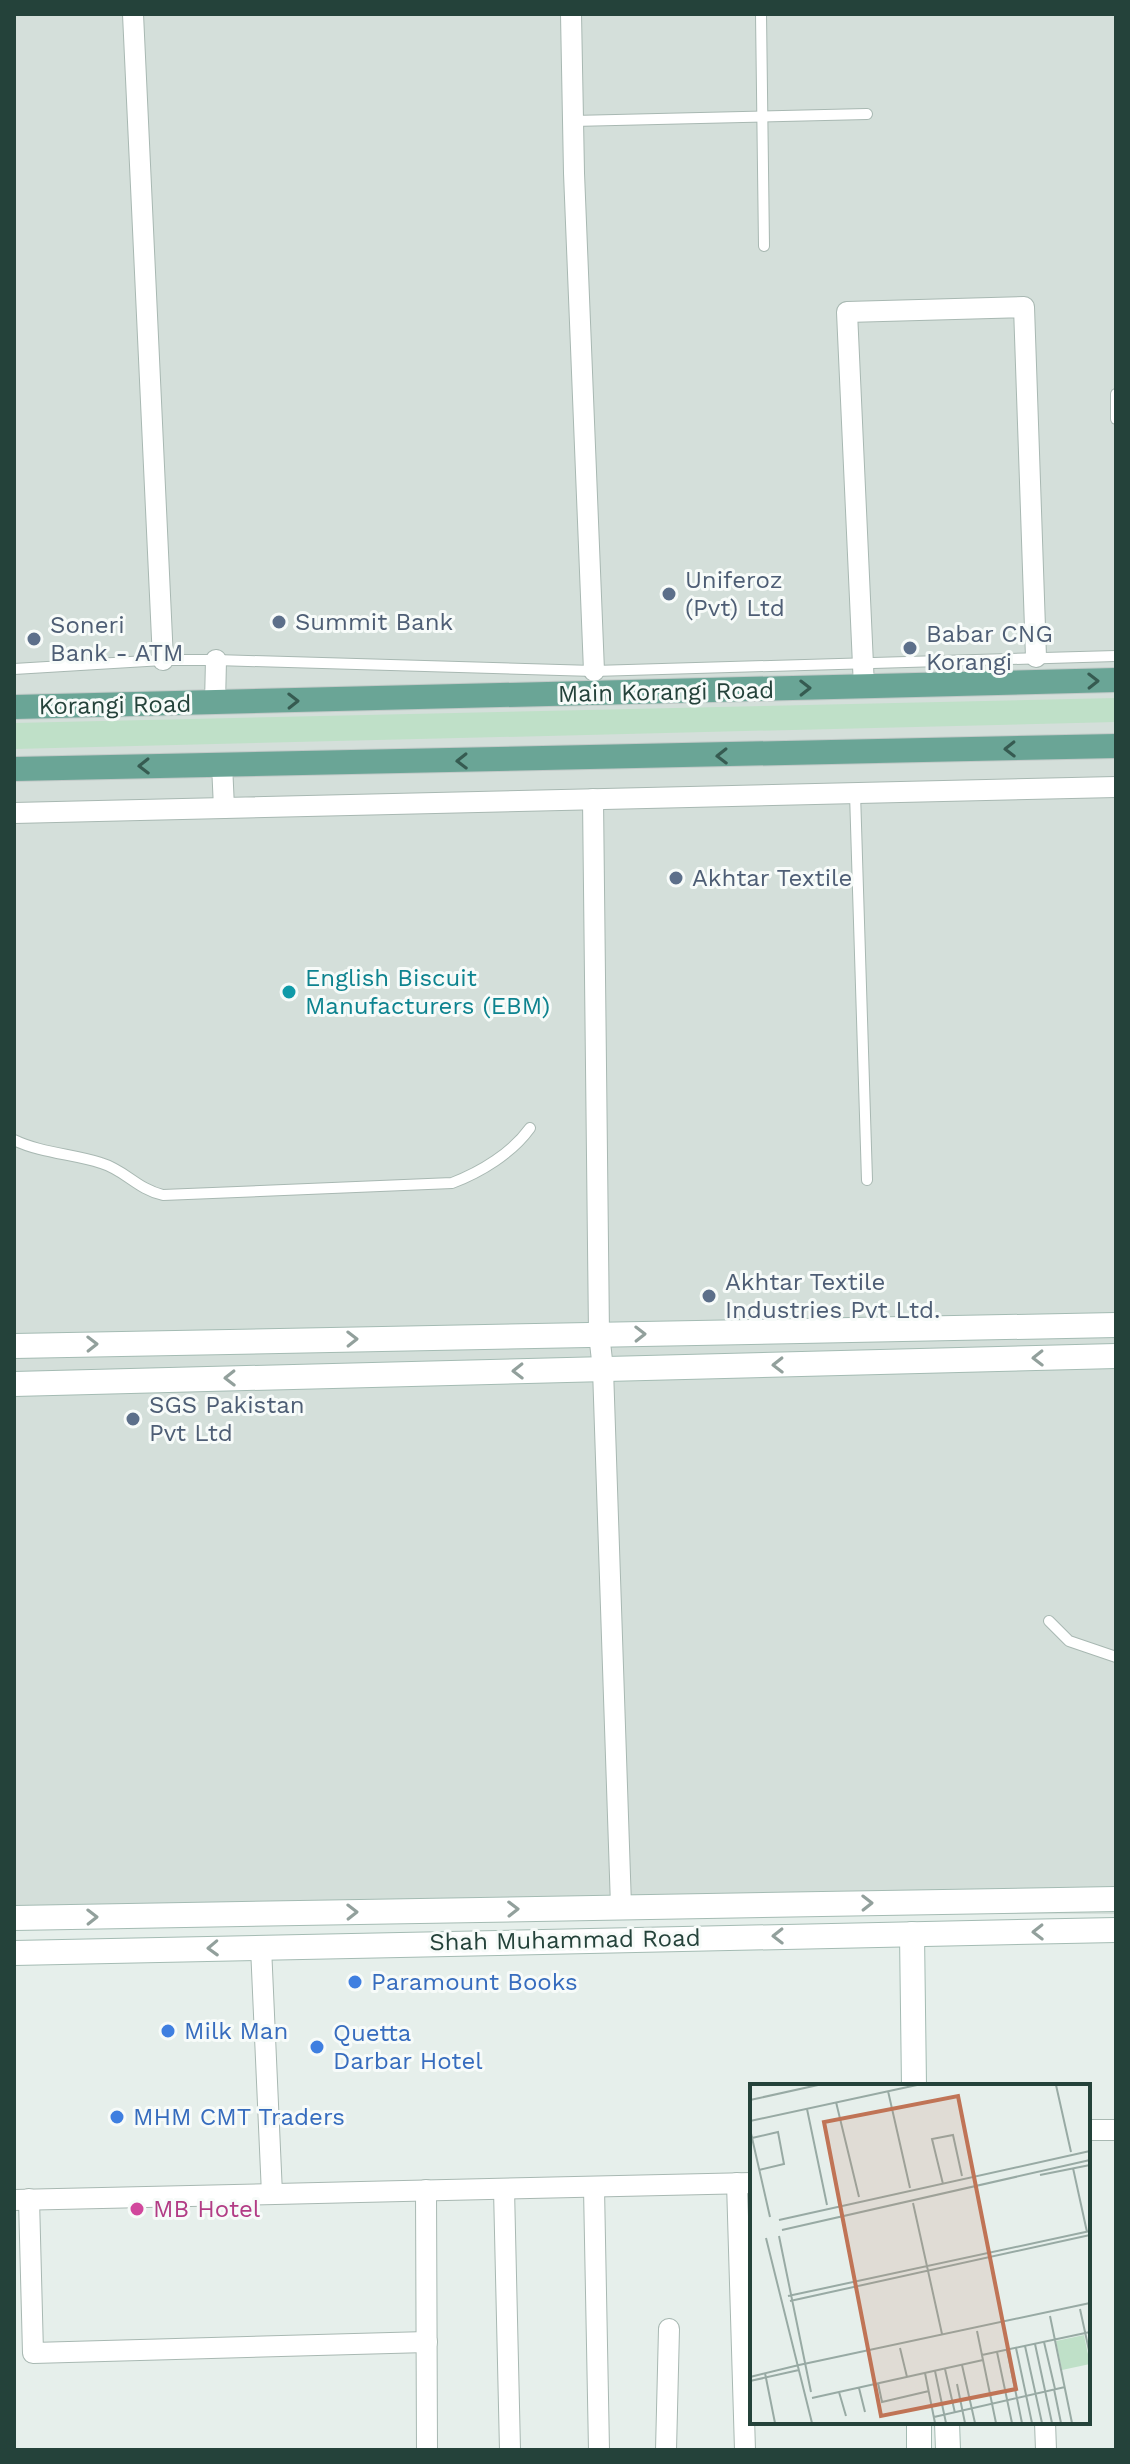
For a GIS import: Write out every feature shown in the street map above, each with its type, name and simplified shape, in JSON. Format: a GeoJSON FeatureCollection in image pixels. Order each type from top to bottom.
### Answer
{"type":"FeatureCollection","features":[{"type":"Feature","properties":{"kind":"main road","name":"Main Korangi Road"},"geometry":{"type":"LineString","coordinates":[[215,703],[863,675],[1116,680]]}},
{"type":"Feature","properties":{"kind":"main road","name":"Korangi Road"},"geometry":{"type":"LineString","coordinates":[[14,707],[215,703]]}},
{"type":"Feature","properties":{"kind":"main road"},"geometry":{"type":"LineString","coordinates":[[14,769],[1116,746]]}},
{"type":"Feature","properties":{"kind":"street"},"geometry":{"type":"LineString","coordinates":[[133,14],[163,660]]}},
{"type":"Feature","properties":{"kind":"street"},"geometry":{"type":"LineString","coordinates":[[571,14],[594,671]]}},
{"type":"Feature","properties":{"kind":"street"},"geometry":{"type":"LineString","coordinates":[[863,675],[847,312],[1024,307],[1036,657]]}},
{"type":"Feature","properties":{"kind":"street"},"geometry":{"type":"LineString","coordinates":[[215,703],[216,660]]}},
{"type":"Feature","properties":{"kind":"street"},"geometry":{"type":"LineString","coordinates":[[222,764],[224,808]]}},
{"type":"Feature","properties":{"kind":"street"},"geometry":{"type":"LineString","coordinates":[[14,813],[1116,787]]}},
{"type":"Feature","properties":{"kind":"street"},"geometry":{"type":"LineString","coordinates":[[593,799],[599,1334],[603,1369],[621,1906]]}},
{"type":"Feature","properties":{"kind":"street"},"geometry":{"type":"LineString","coordinates":[[14,1346],[1116,1325]]}},
{"type":"Feature","properties":{"kind":"street"},"geometry":{"type":"LineString","coordinates":[[271,1340],[274,1377]]}},
{"type":"Feature","properties":{"kind":"street"},"geometry":{"type":"LineString","coordinates":[[14,1384],[1116,1356]]}},
{"type":"Feature","properties":{"kind":"street","name":"Shah Muhammad Road"},"geometry":{"type":"LineString","coordinates":[[14,1918],[1116,1899]]}},
{"type":"Feature","properties":{"kind":"street"},"geometry":{"type":"LineString","coordinates":[[914,2084],[916,1934],[911,1918],[916,1908],[927,1903]]}},
{"type":"Feature","properties":{"kind":"street"},"geometry":{"type":"LineString","coordinates":[[988,1903],[998,1920],[997,1925],[988,1932]]}},
{"type":"Feature","properties":{"kind":"street"},"geometry":{"type":"LineString","coordinates":[[472,1910],[459,1919],[458,1930],[465,1939],[475,1942]]}},
{"type":"Feature","properties":{"kind":"street"},"geometry":{"type":"LineString","coordinates":[[431,1943],[442,1937],[447,1929],[444,1915],[435,1911]]}},
{"type":"Feature","properties":{"kind":"street","name":"Shah Muhammad Road"},"geometry":{"type":"LineString","coordinates":[[14,1953],[1116,1930]]}},
{"type":"Feature","properties":{"kind":"street"},"geometry":{"type":"LineString","coordinates":[[261,1947],[272,2194]]}},
{"type":"Feature","properties":{"kind":"street"},"geometry":{"type":"LineString","coordinates":[[1090,2130],[1116,2130]]}},
{"type":"Feature","properties":{"kind":"street"},"geometry":{"type":"LineString","coordinates":[[427,2342],[33,2353],[22,2200],[744,2183],[745,2450]]}},
{"type":"Feature","properties":{"kind":"street"},"geometry":{"type":"LineString","coordinates":[[594,2188],[599,2450]]}},
{"type":"Feature","properties":{"kind":"street"},"geometry":{"type":"LineString","coordinates":[[504,2189],[510,2450]]}},
{"type":"Feature","properties":{"kind":"street"},"geometry":{"type":"LineString","coordinates":[[426,2190],[427,2450]]}},
{"type":"Feature","properties":{"kind":"street"},"geometry":{"type":"LineString","coordinates":[[666,2450],[669,2329]]}},
{"type":"Feature","properties":{"kind":"street"},"geometry":{"type":"LineString","coordinates":[[919,2424],[919,2450]]}},
{"type":"Feature","properties":{"kind":"street"},"geometry":{"type":"LineString","coordinates":[[947,2424],[948,2450]]}},
{"type":"Feature","properties":{"kind":"street"},"geometry":{"type":"LineString","coordinates":[[1045,2424],[1046,2450]]}},
{"type":"Feature","properties":{"kind":"lane"},"geometry":{"type":"LineString","coordinates":[[761,14],[764,246]]}},
{"type":"Feature","properties":{"kind":"lane"},"geometry":{"type":"LineString","coordinates":[[573,121],[867,114]]}},
{"type":"Feature","properties":{"kind":"lane"},"geometry":{"type":"LineString","coordinates":[[1116,394],[1116,419]]}},
{"type":"Feature","properties":{"kind":"lane"},"geometry":{"type":"LineString","coordinates":[[14,669],[216,660],[863,675],[1036,657],[1116,656]]}},
{"type":"Feature","properties":{"kind":"lane"},"geometry":{"type":"LineString","coordinates":[[855,793],[867,1180]]}},
{"type":"Feature","properties":{"kind":"lane"},"geometry":{"type":"LineString","coordinates":[[14,1140],[105,1164],[148,1192],[163,1195],[452,1183],[467,1177],[519,1143],[530,1128]]}},
{"type":"Feature","properties":{"kind":"lane"},"geometry":{"type":"LineString","coordinates":[[1049,1621],[1069,1641],[1116,1657]]}},
{"type":"Feature","properties":{"kind":"shaded area"},"geometry":{"type":"Polygon","coordinates":[[[14,14],[1116,14],[1116,1914],[568,1913],[14,1929],[14,14]]]}},
{"type":"Feature","properties":{"kind":"green space"},"geometry":{"type":"Polygon","coordinates":[[[1116,698],[1116,722],[14,749],[14,723],[1116,698]]]}},
{"type":"Feature","properties":{"kind":"place","name":"Uniferoz (Pvt) Ltd"},"geometry":{"type":"Point","coordinates":[669,594]}},
{"type":"Feature","properties":{"kind":"place","name":"Summit Bank"},"geometry":{"type":"Point","coordinates":[279,622]}},
{"type":"Feature","properties":{"kind":"place","name":"Soneri Bank - ATM"},"geometry":{"type":"Point","coordinates":[34,639]}},
{"type":"Feature","properties":{"kind":"place","name":"Babar CNG Korangi"},"geometry":{"type":"Point","coordinates":[910,648]}},
{"type":"Feature","properties":{"kind":"place","name":"Akhtar Textile"},"geometry":{"type":"Point","coordinates":[676,878]}},
{"type":"Feature","properties":{"kind":"place","name":"English Biscuit Manufacturers (EBM)"},"geometry":{"type":"Point","coordinates":[289,992]}},
{"type":"Feature","properties":{"kind":"place","name":"Akhtar Textile Industries Pvt Ltd."},"geometry":{"type":"Point","coordinates":[709,1296]}},
{"type":"Feature","properties":{"kind":"place","name":"SGS Pakistan Pvt Ltd"},"geometry":{"type":"Point","coordinates":[133,1419]}},
{"type":"Feature","properties":{"kind":"place","name":"Paramount Books"},"geometry":{"type":"Point","coordinates":[355,1982]}},
{"type":"Feature","properties":{"kind":"place","name":"Milk Man"},"geometry":{"type":"Point","coordinates":[168,2031]}},
{"type":"Feature","properties":{"kind":"place","name":"Quetta Darbar Hotel"},"geometry":{"type":"Point","coordinates":[317,2047]}},
{"type":"Feature","properties":{"kind":"place","name":"MHM CMT Traders"},"geometry":{"type":"Point","coordinates":[117,2117]}},
{"type":"Feature","properties":{"kind":"place","name":"MB Hotel"},"geometry":{"type":"Point","coordinates":[137,2209]}}]}
